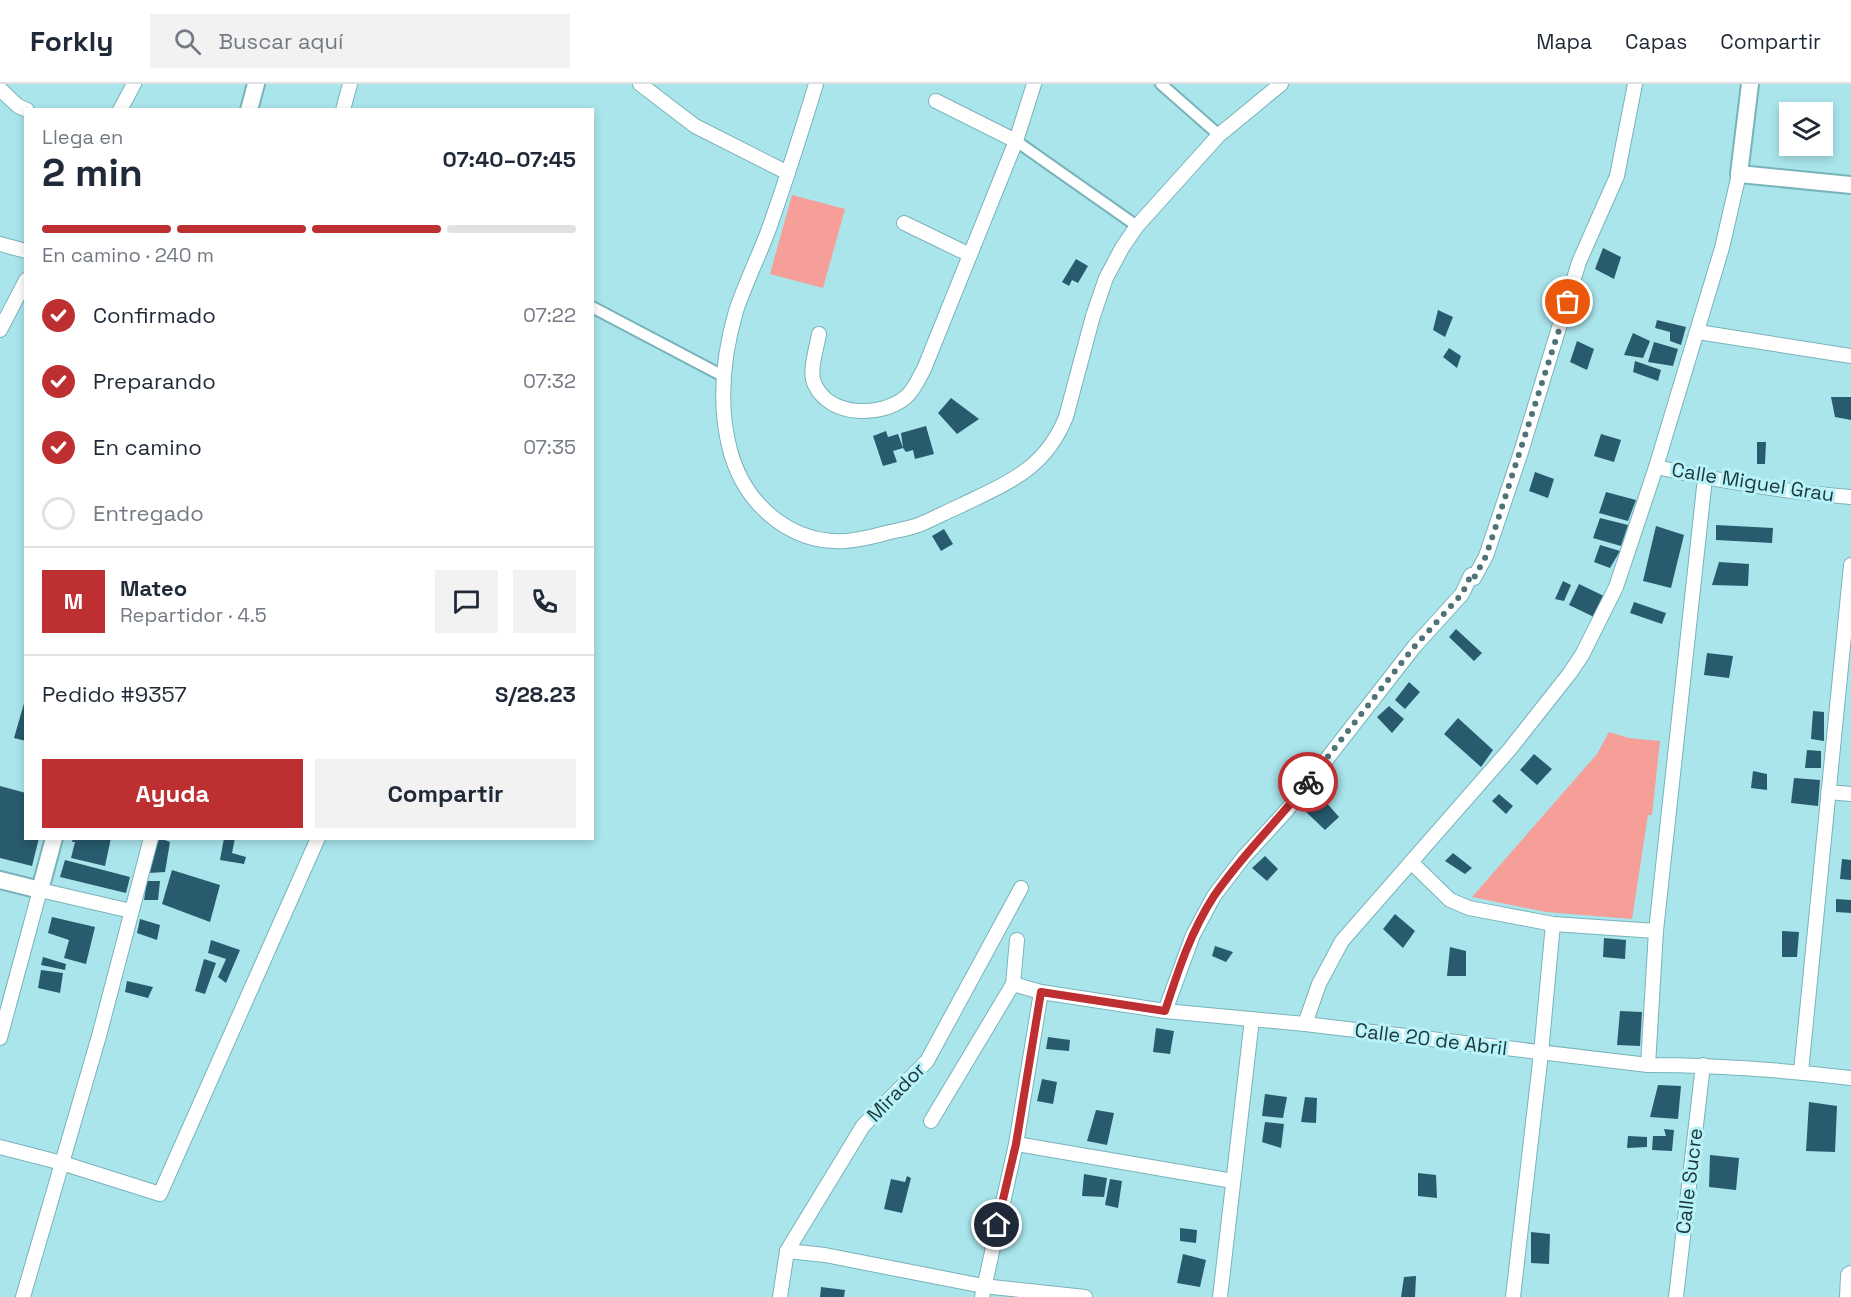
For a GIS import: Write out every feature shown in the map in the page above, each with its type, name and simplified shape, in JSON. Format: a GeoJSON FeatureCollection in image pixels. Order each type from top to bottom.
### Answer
{"type":"FeatureCollection","features":[{"type":"Feature","properties":{"kind":"main road"},"geometry":{"type":"LineString","coordinates":[[1850,1297],[1851,1276]]}},
{"type":"Feature","properties":{"kind":"street"},"geometry":{"type":"LineString","coordinates":[[121,108],[134,84]]}},
{"type":"Feature","properties":{"kind":"street"},"geometry":{"type":"LineString","coordinates":[[344,108],[350,84]]}},
{"type":"Feature","properties":{"kind":"street"},"geometry":{"type":"LineString","coordinates":[[640,84],[695,126],[788,173]]}},
{"type":"Feature","properties":{"kind":"street"},"geometry":{"type":"LineString","coordinates":[[816,84],[771,225],[737,309],[728,341],[723,376],[724,417],[737,473],[758,505],[778,522],[794,531],[833,541],[870,537],[919,525],[1015,479],[1051,447],[1066,417],[1093,316],[1106,278],[1122,248],[1137,226],[1219,135],[1281,84]]}},
{"type":"Feature","properties":{"kind":"street"},"geometry":{"type":"LineString","coordinates":[[819,334],[813,375],[815,385],[832,403],[863,412],[881,410],[895,405],[910,393],[924,369],[1016,141],[1034,84]]}},
{"type":"Feature","properties":{"kind":"street"},"geometry":{"type":"LineString","coordinates":[[1161,84],[1219,135]]}},
{"type":"Feature","properties":{"kind":"street"},"geometry":{"type":"LineString","coordinates":[[1165,1011],[1192,935],[1214,896],[1243,858],[1287,810],[1414,647],[1462,594],[1471,575],[1474,578],[1486,556],[1524,442],[1579,262],[1617,176],[1635,84]]}},
{"type":"Feature","properties":{"kind":"street"},"geometry":{"type":"LineString","coordinates":[[1305,1024],[1318,984],[1342,941],[1510,749],[1570,673],[1582,655],[1616,587],[1656,467],[1722,248],[1739,174],[1750,84]]}},
{"type":"Feature","properties":{"kind":"street"},"geometry":{"type":"LineString","coordinates":[[249,108],[251,86]]}},
{"type":"Feature","properties":{"kind":"street"},"geometry":{"type":"LineString","coordinates":[[0,89],[24,109]]}},
{"type":"Feature","properties":{"kind":"street"},"geometry":{"type":"LineString","coordinates":[[936,101],[1016,141],[1137,226]]}},
{"type":"Feature","properties":{"kind":"street"},"geometry":{"type":"LineString","coordinates":[[1739,174],[1851,185]]}},
{"type":"Feature","properties":{"kind":"street"},"geometry":{"type":"LineString","coordinates":[[904,224],[970,255]]}},
{"type":"Feature","properties":{"kind":"street"},"geometry":{"type":"LineString","coordinates":[[0,244],[24,250]]}},
{"type":"Feature","properties":{"kind":"street"},"geometry":{"type":"LineString","coordinates":[[0,330],[24,284]]}},
{"type":"Feature","properties":{"kind":"street"},"geometry":{"type":"LineString","coordinates":[[594,308],[723,376]]}},
{"type":"Feature","properties":{"kind":"street"},"geometry":{"type":"LineString","coordinates":[[1698,332],[1851,356]]}},
{"type":"Feature","properties":{"kind":"street","name":"Calle Miguel Grau"},"geometry":{"type":"LineString","coordinates":[[1656,467],[1706,478],[1851,497]]}},
{"type":"Feature","properties":{"kind":"street"},"geometry":{"type":"LineString","coordinates":[[1648,1065],[1656,931],[1706,478]]}},
{"type":"Feature","properties":{"kind":"street"},"geometry":{"type":"LineString","coordinates":[[1801,1072],[1851,565]]}},
{"type":"Feature","properties":{"kind":"street"},"geometry":{"type":"LineString","coordinates":[[1828,792],[1851,794]]}},
{"type":"Feature","properties":{"kind":"street"},"geometry":{"type":"LineString","coordinates":[[0,1038],[53,840]]}},
{"type":"Feature","properties":{"kind":"street"},"geometry":{"type":"LineString","coordinates":[[23,1297],[99,1036],[150,840]]}},
{"type":"Feature","properties":{"kind":"street"},"geometry":{"type":"LineString","coordinates":[[0,1147],[62,1163],[160,1194],[317,840]]}},
{"type":"Feature","properties":{"kind":"street"},"geometry":{"type":"LineString","coordinates":[[1411,862],[1450,900],[1460,905],[1553,924],[1656,931]]}},
{"type":"Feature","properties":{"kind":"street"},"geometry":{"type":"LineString","coordinates":[[0,880],[131,911]]}},
{"type":"Feature","properties":{"kind":"street","name":"Mirador"},"geometry":{"type":"LineString","coordinates":[[780,1297],[787,1251],[863,1126],[927,1061],[1021,888]]}},
{"type":"Feature","properties":{"kind":"street"},"geometry":{"type":"LineString","coordinates":[[1513,1297],[1541,1053],[1553,924]]}},
{"type":"Feature","properties":{"kind":"street"},"geometry":{"type":"LineString","coordinates":[[931,1121],[1013,984],[1017,940]]}},
{"type":"Feature","properties":{"kind":"street","name":"Calle 20 de Abril"},"geometry":{"type":"LineString","coordinates":[[1013,984],[1041,992],[1165,1011],[1305,1024],[1648,1065],[1703,1065],[1851,1078]]}},
{"type":"Feature","properties":{"kind":"street"},"geometry":{"type":"LineString","coordinates":[[983,1292],[1016,1144],[1041,992]]}},
{"type":"Feature","properties":{"kind":"street"},"geometry":{"type":"LineString","coordinates":[[1220,1297],[1252,1019]]}},
{"type":"Feature","properties":{"kind":"street","name":"Calle Sucre"},"geometry":{"type":"LineString","coordinates":[[1676,1297],[1703,1065]]}},
{"type":"Feature","properties":{"kind":"street"},"geometry":{"type":"LineString","coordinates":[[1016,1144],[1233,1181]]}},
{"type":"Feature","properties":{"kind":"street"},"geometry":{"type":"LineString","coordinates":[[787,1251],[825,1255],[983,1292],[1085,1297]]}},
{"type":"Feature","properties":{"kind":"shaded area"},"geometry":{"type":"Polygon","coordinates":[[[792,195],[845,209],[823,288],[770,274],[792,195]]]}},
{"type":"Feature","properties":{"kind":"shaded area"},"geometry":{"type":"Polygon","coordinates":[[[1609,732],[1629,738],[1660,741],[1652,815],[1648,815],[1632,919],[1546,912],[1472,897],[1597,754],[1609,732]]]}},
{"type":"Feature","properties":{"kind":"building"},"geometry":{"type":"Polygon","coordinates":[[[1603,248],[1621,257],[1614,279],[1595,269],[1603,248]]]}},
{"type":"Feature","properties":{"kind":"building"},"geometry":{"type":"Polygon","coordinates":[[[1076,259],[1088,266],[1078,283],[1072,280],[1069,286],[1062,282],[1076,259]]]}},
{"type":"Feature","properties":{"kind":"building"},"geometry":{"type":"Polygon","coordinates":[[[1438,310],[1453,317],[1445,337],[1433,330],[1438,310]]]}},
{"type":"Feature","properties":{"kind":"building"},"geometry":{"type":"Polygon","coordinates":[[[1657,320],[1686,327],[1681,345],[1670,341],[1670,332],[1655,328],[1657,320]]]}},
{"type":"Feature","properties":{"kind":"building"},"geometry":{"type":"Polygon","coordinates":[[[1633,333],[1650,341],[1643,358],[1624,355],[1633,333]]]}},
{"type":"Feature","properties":{"kind":"building"},"geometry":{"type":"Polygon","coordinates":[[[1577,341],[1594,349],[1587,370],[1570,362],[1577,341]]]}},
{"type":"Feature","properties":{"kind":"building"},"geometry":{"type":"Polygon","coordinates":[[[1654,342],[1678,349],[1673,366],[1648,362],[1654,342]]]}},
{"type":"Feature","properties":{"kind":"building"},"geometry":{"type":"Polygon","coordinates":[[[1449,348],[1461,356],[1457,368],[1443,357],[1449,348]]]}},
{"type":"Feature","properties":{"kind":"building"},"geometry":{"type":"Polygon","coordinates":[[[1635,361],[1661,370],[1658,381],[1633,372],[1635,361]]]}},
{"type":"Feature","properties":{"kind":"building"},"geometry":{"type":"Polygon","coordinates":[[[1831,397],[1851,397],[1851,420],[1835,417],[1831,397]]]}},
{"type":"Feature","properties":{"kind":"building"},"geometry":{"type":"Polygon","coordinates":[[[951,398],[979,419],[957,434],[938,413],[951,398]]]}},
{"type":"Feature","properties":{"kind":"building"},"geometry":{"type":"Polygon","coordinates":[[[926,426],[934,454],[915,459],[913,450],[906,452],[903,448],[901,433],[926,426]]]}},
{"type":"Feature","properties":{"kind":"building"},"geometry":{"type":"Polygon","coordinates":[[[886,431],[888,437],[898,434],[903,448],[893,451],[897,462],[883,466],[873,436],[886,431]]]}},
{"type":"Feature","properties":{"kind":"building"},"geometry":{"type":"Polygon","coordinates":[[[1601,434],[1621,440],[1614,462],[1594,456],[1601,434]]]}},
{"type":"Feature","properties":{"kind":"building"},"geometry":{"type":"Polygon","coordinates":[[[1757,442],[1766,442],[1765,464],[1757,464],[1757,442]]]}},
{"type":"Feature","properties":{"kind":"building"},"geometry":{"type":"Polygon","coordinates":[[[1535,472],[1554,479],[1548,498],[1529,491],[1535,472]]]}},
{"type":"Feature","properties":{"kind":"building"},"geometry":{"type":"Polygon","coordinates":[[[1606,492],[1636,500],[1628,521],[1599,513],[1606,492]]]}},
{"type":"Feature","properties":{"kind":"building"},"geometry":{"type":"Polygon","coordinates":[[[1600,518],[1628,525],[1621,546],[1593,538],[1600,518]]]}},
{"type":"Feature","properties":{"kind":"building"},"geometry":{"type":"Polygon","coordinates":[[[1716,525],[1773,528],[1772,543],[1716,540],[1716,525]]]}},
{"type":"Feature","properties":{"kind":"building"},"geometry":{"type":"Polygon","coordinates":[[[1656,526],[1684,535],[1671,588],[1643,581],[1656,526]]]}},
{"type":"Feature","properties":{"kind":"building"},"geometry":{"type":"Polygon","coordinates":[[[944,529],[953,544],[941,551],[932,536],[944,529]]]}},
{"type":"Feature","properties":{"kind":"building"},"geometry":{"type":"Polygon","coordinates":[[[1600,545],[1620,551],[1610,568],[1594,562],[1600,545]]]}},
{"type":"Feature","properties":{"kind":"building"},"geometry":{"type":"Polygon","coordinates":[[[1719,562],[1749,564],[1748,586],[1712,585],[1719,562]]]}},
{"type":"Feature","properties":{"kind":"building"},"geometry":{"type":"Polygon","coordinates":[[[1563,581],[1571,585],[1564,601],[1555,599],[1563,581]]]}},
{"type":"Feature","properties":{"kind":"building"},"geometry":{"type":"Polygon","coordinates":[[[1579,584],[1604,596],[1594,617],[1569,605],[1579,584]]]}},
{"type":"Feature","properties":{"kind":"building"},"geometry":{"type":"Polygon","coordinates":[[[1634,602],[1666,613],[1662,624],[1630,613],[1634,602]]]}},
{"type":"Feature","properties":{"kind":"building"},"geometry":{"type":"Polygon","coordinates":[[[1456,629],[1482,653],[1474,661],[1449,637],[1456,629]]]}},
{"type":"Feature","properties":{"kind":"building"},"geometry":{"type":"Polygon","coordinates":[[[1707,653],[1733,656],[1729,678],[1704,675],[1707,653]]]}},
{"type":"Feature","properties":{"kind":"building"},"geometry":{"type":"Polygon","coordinates":[[[1409,682],[1420,692],[1405,709],[1395,700],[1409,682]]]}},
{"type":"Feature","properties":{"kind":"building"},"geometry":{"type":"Polygon","coordinates":[[[24,703],[24,740],[14,738],[24,703]]]}},
{"type":"Feature","properties":{"kind":"building"},"geometry":{"type":"Polygon","coordinates":[[[1389,706],[1404,719],[1392,733],[1377,717],[1389,706]]]}},
{"type":"Feature","properties":{"kind":"building"},"geometry":{"type":"Polygon","coordinates":[[[1813,711],[1824,712],[1824,741],[1811,739],[1813,711]]]}},
{"type":"Feature","properties":{"kind":"building"},"geometry":{"type":"Polygon","coordinates":[[[1458,718],[1493,750],[1481,767],[1444,734],[1458,718]]]}},
{"type":"Feature","properties":{"kind":"building"},"geometry":{"type":"Polygon","coordinates":[[[1807,750],[1821,751],[1821,768],[1805,768],[1807,750]]]}},
{"type":"Feature","properties":{"kind":"building"},"geometry":{"type":"Polygon","coordinates":[[[1534,754],[1552,769],[1537,785],[1520,770],[1534,754]]]}},
{"type":"Feature","properties":{"kind":"building"},"geometry":{"type":"Polygon","coordinates":[[[1753,771],[1767,774],[1767,790],[1751,788],[1753,771]]]}},
{"type":"Feature","properties":{"kind":"building"},"geometry":{"type":"Polygon","coordinates":[[[1794,778],[1820,780],[1818,806],[1791,803],[1794,778]]]}},
{"type":"Feature","properties":{"kind":"building"},"geometry":{"type":"Polygon","coordinates":[[[0,786],[24,792],[24,840],[38,840],[32,866],[0,858],[0,786]]]}},
{"type":"Feature","properties":{"kind":"building"},"geometry":{"type":"Polygon","coordinates":[[[1318,793],[1339,817],[1325,830],[1304,810],[1318,793]]]}},
{"type":"Feature","properties":{"kind":"building"},"geometry":{"type":"Polygon","coordinates":[[[1499,794],[1513,806],[1506,814],[1492,801],[1499,794]]]}},
{"type":"Feature","properties":{"kind":"building"},"geometry":{"type":"Polygon","coordinates":[[[72,840],[111,840],[105,866],[71,858],[75,842],[72,842],[72,840]]]}},
{"type":"Feature","properties":{"kind":"building"},"geometry":{"type":"Polygon","coordinates":[[[158,840],[170,842],[165,872],[149,873],[158,840]]]}},
{"type":"Feature","properties":{"kind":"building"},"geometry":{"type":"Polygon","coordinates":[[[224,840],[235,840],[232,853],[246,857],[244,864],[220,860],[224,840]]]}},
{"type":"Feature","properties":{"kind":"building"},"geometry":{"type":"Polygon","coordinates":[[[1453,853],[1472,868],[1465,874],[1445,861],[1453,853]]]}},
{"type":"Feature","properties":{"kind":"building"},"geometry":{"type":"Polygon","coordinates":[[[1265,856],[1278,869],[1267,881],[1252,868],[1265,856]]]}},
{"type":"Feature","properties":{"kind":"building"},"geometry":{"type":"Polygon","coordinates":[[[1842,859],[1851,860],[1851,880],[1840,879],[1842,859]]]}},
{"type":"Feature","properties":{"kind":"building"},"geometry":{"type":"Polygon","coordinates":[[[65,860],[130,877],[126,893],[60,877],[65,860]]]}},
{"type":"Feature","properties":{"kind":"building"},"geometry":{"type":"Polygon","coordinates":[[[172,870],[220,885],[210,922],[162,904],[172,870]]]}},
{"type":"Feature","properties":{"kind":"building"},"geometry":{"type":"Polygon","coordinates":[[[147,881],[160,881],[158,900],[144,900],[147,881]]]}},
{"type":"Feature","properties":{"kind":"building"},"geometry":{"type":"Polygon","coordinates":[[[1836,899],[1851,900],[1851,913],[1836,912],[1836,899]]]}},
{"type":"Feature","properties":{"kind":"building"},"geometry":{"type":"Polygon","coordinates":[[[1395,914],[1415,931],[1403,948],[1383,929],[1395,914]]]}},
{"type":"Feature","properties":{"kind":"building"},"geometry":{"type":"Polygon","coordinates":[[[52,917],[95,927],[86,964],[64,958],[69,940],[48,933],[52,917]]]}},
{"type":"Feature","properties":{"kind":"building"},"geometry":{"type":"Polygon","coordinates":[[[140,919],[160,925],[157,940],[137,933],[140,919]]]}},
{"type":"Feature","properties":{"kind":"building"},"geometry":{"type":"Polygon","coordinates":[[[1782,931],[1799,932],[1797,957],[1782,957],[1782,931]]]}},
{"type":"Feature","properties":{"kind":"building"},"geometry":{"type":"Polygon","coordinates":[[[1604,938],[1626,940],[1625,959],[1603,957],[1604,938]]]}},
{"type":"Feature","properties":{"kind":"building"},"geometry":{"type":"Polygon","coordinates":[[[211,940],[240,950],[226,983],[218,977],[226,959],[208,953],[211,940]]]}},
{"type":"Feature","properties":{"kind":"building"},"geometry":{"type":"Polygon","coordinates":[[[1215,946],[1233,952],[1226,962],[1212,956],[1215,946]]]}},
{"type":"Feature","properties":{"kind":"building"},"geometry":{"type":"Polygon","coordinates":[[[1450,947],[1466,951],[1466,976],[1447,976],[1450,947]]]}},
{"type":"Feature","properties":{"kind":"building"},"geometry":{"type":"Polygon","coordinates":[[[43,957],[66,964],[65,970],[41,965],[43,957]]]}},
{"type":"Feature","properties":{"kind":"building"},"geometry":{"type":"Polygon","coordinates":[[[204,959],[216,963],[205,994],[195,991],[204,959]]]}},
{"type":"Feature","properties":{"kind":"building"},"geometry":{"type":"Polygon","coordinates":[[[41,970],[63,973],[60,993],[38,988],[41,970]]]}},
{"type":"Feature","properties":{"kind":"building"},"geometry":{"type":"Polygon","coordinates":[[[127,981],[153,987],[148,998],[125,992],[127,981]]]}},
{"type":"Feature","properties":{"kind":"building"},"geometry":{"type":"Polygon","coordinates":[[[1620,1011],[1642,1012],[1640,1046],[1617,1045],[1620,1011]]]}},
{"type":"Feature","properties":{"kind":"building"},"geometry":{"type":"Polygon","coordinates":[[[1156,1028],[1174,1031],[1170,1054],[1153,1052],[1156,1028]]]}},
{"type":"Feature","properties":{"kind":"building"},"geometry":{"type":"Polygon","coordinates":[[[1048,1037],[1070,1040],[1069,1051],[1046,1049],[1048,1037]]]}},
{"type":"Feature","properties":{"kind":"building"},"geometry":{"type":"Polygon","coordinates":[[[1042,1079],[1057,1082],[1053,1104],[1037,1101],[1042,1079]]]}},
{"type":"Feature","properties":{"kind":"building"},"geometry":{"type":"Polygon","coordinates":[[[1658,1085],[1681,1086],[1678,1119],[1650,1117],[1658,1085]]]}},
{"type":"Feature","properties":{"kind":"building"},"geometry":{"type":"Polygon","coordinates":[[[1265,1094],[1287,1097],[1283,1118],[1262,1116],[1265,1094]]]}},
{"type":"Feature","properties":{"kind":"building"},"geometry":{"type":"Polygon","coordinates":[[[1305,1097],[1317,1098],[1316,1123],[1301,1122],[1305,1097]]]}},
{"type":"Feature","properties":{"kind":"building"},"geometry":{"type":"Polygon","coordinates":[[[1809,1102],[1837,1106],[1835,1152],[1806,1151],[1809,1102]]]}},
{"type":"Feature","properties":{"kind":"building"},"geometry":{"type":"Polygon","coordinates":[[[1096,1110],[1114,1113],[1107,1145],[1087,1141],[1096,1110]]]}},
{"type":"Feature","properties":{"kind":"building"},"geometry":{"type":"Polygon","coordinates":[[[1265,1122],[1284,1124],[1281,1148],[1262,1142],[1265,1122]]]}},
{"type":"Feature","properties":{"kind":"building"},"geometry":{"type":"Polygon","coordinates":[[[1664,1129],[1674,1130],[1672,1151],[1652,1150],[1653,1136],[1666,1136],[1664,1129]]]}},
{"type":"Feature","properties":{"kind":"building"},"geometry":{"type":"Polygon","coordinates":[[[1628,1136],[1647,1137],[1647,1147],[1627,1148],[1628,1136]]]}},
{"type":"Feature","properties":{"kind":"building"},"geometry":{"type":"Polygon","coordinates":[[[1710,1155],[1739,1158],[1736,1190],[1709,1187],[1710,1155]]]}},
{"type":"Feature","properties":{"kind":"building"},"geometry":{"type":"Polygon","coordinates":[[[1418,1173],[1436,1175],[1437,1198],[1418,1196],[1418,1173]]]}},
{"type":"Feature","properties":{"kind":"building"},"geometry":{"type":"Polygon","coordinates":[[[1084,1174],[1107,1178],[1104,1197],[1082,1196],[1084,1174]]]}},
{"type":"Feature","properties":{"kind":"building"},"geometry":{"type":"Polygon","coordinates":[[[907,1176],[911,1178],[902,1213],[884,1209],[891,1179],[905,1182],[907,1176]]]}},
{"type":"Feature","properties":{"kind":"building"},"geometry":{"type":"Polygon","coordinates":[[[1110,1179],[1122,1181],[1118,1208],[1105,1205],[1110,1179]]]}},
{"type":"Feature","properties":{"kind":"building"},"geometry":{"type":"Polygon","coordinates":[[[1180,1228],[1197,1230],[1196,1243],[1180,1241],[1180,1228]]]}},
{"type":"Feature","properties":{"kind":"building"},"geometry":{"type":"Polygon","coordinates":[[[1531,1232],[1550,1234],[1549,1264],[1531,1263],[1531,1232]]]}},
{"type":"Feature","properties":{"kind":"building"},"geometry":{"type":"Polygon","coordinates":[[[1183,1254],[1206,1260],[1200,1287],[1177,1283],[1183,1254]]]}},
{"type":"Feature","properties":{"kind":"building"},"geometry":{"type":"Polygon","coordinates":[[[1416,1276],[1415,1297],[1401,1297],[1404,1277],[1416,1276]]]}},
{"type":"Feature","properties":{"kind":"building"},"geometry":{"type":"Polygon","coordinates":[[[821,1287],[845,1290],[844,1297],[820,1297],[821,1287]]]}},
{"type":"Feature","properties":{"kind":"way so far"},"geometry":{"type":"LineString","coordinates":[[1308,782],[1414,647],[1462,594],[1471,575],[1474,578],[1486,556],[1568,302]]}},
{"type":"Feature","properties":{"kind":"route"},"geometry":{"type":"LineString","coordinates":[[997,1225],[1016,1144],[1041,992],[1165,1011],[1192,935],[1214,896],[1243,858],[1287,810],[1308,782]]}}]}
